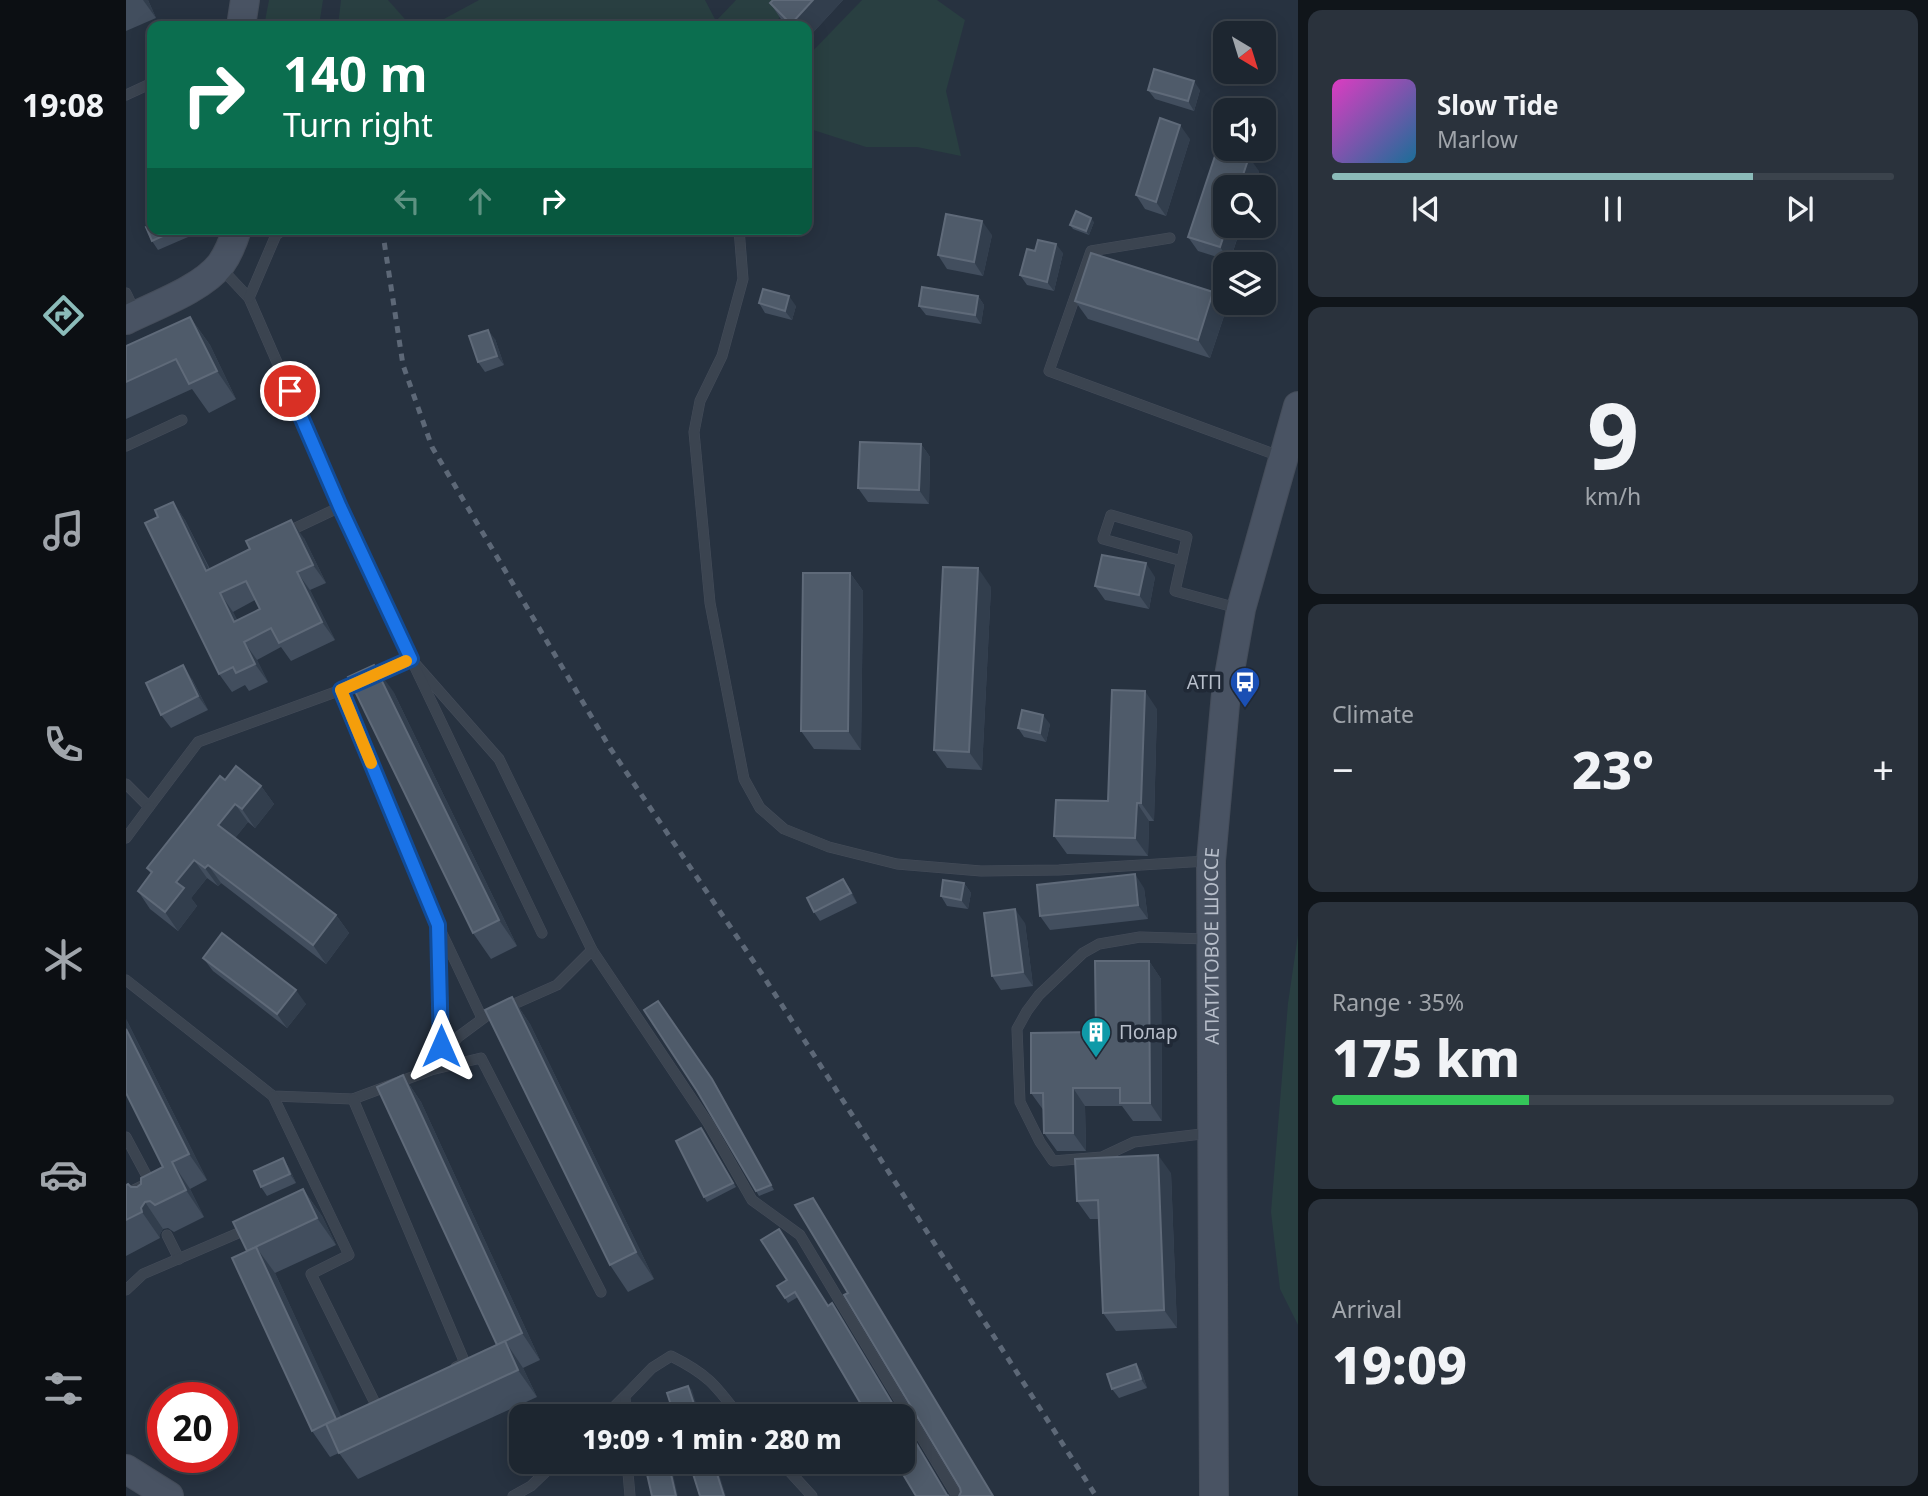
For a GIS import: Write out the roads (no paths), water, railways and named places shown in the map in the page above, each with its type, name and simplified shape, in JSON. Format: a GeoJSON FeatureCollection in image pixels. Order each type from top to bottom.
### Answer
{"type":"FeatureCollection","features":[{"type":"Feature","properties":{"kind":"street"},"geometry":{"type":"LineString","coordinates":[[129,309],[171,297],[201,283],[219,266],[235,235]]}},
{"type":"Feature","properties":{"kind":"street","name":"АПАТИТОВОЕ ШОССЕ"},"geometry":{"type":"LineString","coordinates":[[1214,1496],[1211,861],[1226,693],[1241,609],[1298,406]]}},
{"type":"Feature","properties":{"kind":"street"},"geometry":{"type":"LineString","coordinates":[[126,1469],[169,1496]]}},
{"type":"Feature","properties":{"kind":"lane"},"geometry":{"type":"LineString","coordinates":[[126,95],[147,85]]}},
{"type":"Feature","properties":{"kind":"lane"},"geometry":{"type":"LineString","coordinates":[[249,298],[276,235]]}},
{"type":"Feature","properties":{"kind":"lane"},"geometry":{"type":"LineString","coordinates":[[739,235],[743,279],[722,356],[700,401],[694,432],[710,603],[744,779],[760,808],[784,829],[829,847],[897,863],[981,871],[1059,870],[1211,861]]}},
{"type":"Feature","properties":{"kind":"lane"},"geometry":{"type":"LineString","coordinates":[[1170,238],[1091,251],[1049,371],[1283,458]]}},
{"type":"Feature","properties":{"kind":"lane"},"geometry":{"type":"LineString","coordinates":[[219,266],[249,298],[340,507],[541,933]]}},
{"type":"Feature","properties":{"kind":"lane"},"geometry":{"type":"LineString","coordinates":[[126,446],[182,420]]}},
{"type":"Feature","properties":{"kind":"lane"},"geometry":{"type":"LineString","coordinates":[[281,535],[340,507]]}},
{"type":"Feature","properties":{"kind":"lane"},"geometry":{"type":"LineString","coordinates":[[1182,561],[1103,538],[1111,515],[1187,537],[1182,561],[1175,591],[1241,609]]}},
{"type":"Feature","properties":{"kind":"lane"},"geometry":{"type":"LineString","coordinates":[[126,838],[198,742],[341,690],[411,659]]}},
{"type":"Feature","properties":{"kind":"lane"},"geometry":{"type":"LineString","coordinates":[[411,659],[499,759],[592,950],[708,1123],[752,1200],[800,1236],[957,1496]]}},
{"type":"Feature","properties":{"kind":"lane"},"geometry":{"type":"LineString","coordinates":[[341,690],[438,925],[482,1018]]}},
{"type":"Feature","properties":{"kind":"lane"},"geometry":{"type":"LineString","coordinates":[[126,784],[149,807]]}},
{"type":"Feature","properties":{"kind":"lane"},"geometry":{"type":"LineString","coordinates":[[431,1070],[441,1046],[442,1028],[438,925]]}},
{"type":"Feature","properties":{"kind":"lane"},"geometry":{"type":"LineString","coordinates":[[1212,939],[1140,936],[1099,944],[1083,953],[1039,995],[1017,1029],[1020,1102],[1040,1142],[1054,1161],[1102,1157],[1134,1142],[1212,1133]]}},
{"type":"Feature","properties":{"kind":"lane"},"geometry":{"type":"LineString","coordinates":[[431,1070],[458,1037],[482,1018],[557,985],[592,950]]}},
{"type":"Feature","properties":{"kind":"lane"},"geometry":{"type":"LineString","coordinates":[[126,980],[273,1097],[349,1255],[311,1274],[377,1407],[388,1401]]}},
{"type":"Feature","properties":{"kind":"lane"},"geometry":{"type":"LineString","coordinates":[[273,1097],[353,1099],[431,1070],[481,1058],[601,1292]]}},
{"type":"Feature","properties":{"kind":"lane"},"geometry":{"type":"LineString","coordinates":[[353,1099],[465,1363],[443,1374]]}},
{"type":"Feature","properties":{"kind":"lane"},"geometry":{"type":"LineString","coordinates":[[126,1136],[150,1182],[126,1194]]}},
{"type":"Feature","properties":{"kind":"lane"},"geometry":{"type":"LineString","coordinates":[[142,1186],[148,1196]]}},
{"type":"Feature","properties":{"kind":"lane"},"geometry":{"type":"LineString","coordinates":[[309,1202],[321,1197]]}},
{"type":"Feature","properties":{"kind":"lane"},"geometry":{"type":"LineString","coordinates":[[126,1290],[143,1274],[262,1223]]}},
{"type":"Feature","properties":{"kind":"lane"},"geometry":{"type":"LineString","coordinates":[[167,1235],[179,1259]]}},
{"type":"Feature","properties":{"kind":"lane"},"geometry":{"type":"LineString","coordinates":[[617,1404],[652,1368],[671,1356],[699,1370],[730,1404]]}},
{"type":"Feature","properties":{"kind":"lane"},"geometry":{"type":"LineString","coordinates":[[625,1396],[625,1404]]}},
{"type":"Feature","properties":{"kind":"lane"},"geometry":{"type":"LineString","coordinates":[[513,1496],[531,1486],[543,1474]]}},
{"type":"Feature","properties":{"kind":"lane"},"geometry":{"type":"LineString","coordinates":[[628,1474],[630,1496]]}},
{"type":"Feature","properties":{"kind":"lane"},"geometry":{"type":"LineString","coordinates":[[791,1474],[812,1496]]}},
{"type":"Feature","properties":{"kind":"railway"},"geometry":{"type":"LineString","coordinates":[[384,235],[403,365],[432,447],[610,748],[762,974],[1096,1496]]}},
{"type":"Feature","properties":{"kind":"place","name":"АТП"},"geometry":{"type":"Point","coordinates":[1245,709]}},
{"type":"Feature","properties":{"kind":"place","name":"Полар"},"geometry":{"type":"Point","coordinates":[1096,1059]}}]}
